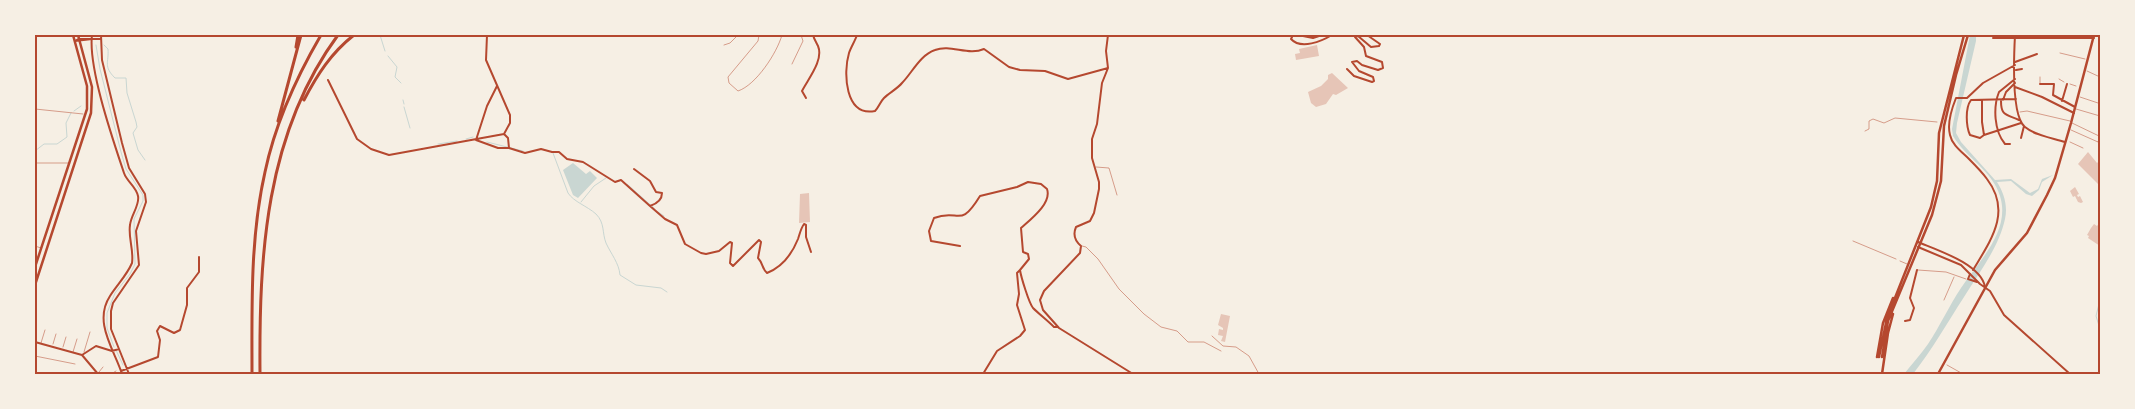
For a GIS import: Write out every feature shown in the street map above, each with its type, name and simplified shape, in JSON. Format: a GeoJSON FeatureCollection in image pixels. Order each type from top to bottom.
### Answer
{"type":"FeatureCollection","features":[{"type":"Feature","properties":{"kind":"highway"},"geometry":{"type":"LineString","coordinates":[[252,374],[253,254],[264,173],[299,35]]}},
{"type":"Feature","properties":{"kind":"highway"},"geometry":{"type":"LineString","coordinates":[[276,131],[286,103],[321,35]]}},
{"type":"Feature","properties":{"kind":"highway"},"geometry":{"type":"LineString","coordinates":[[260,374],[258,322],[266,225],[273,181],[290,127],[310,82],[338,35]]}},
{"type":"Feature","properties":{"kind":"highway"},"geometry":{"type":"LineString","coordinates":[[290,127],[319,72],[342,45],[354,35]]}},
{"type":"Feature","properties":{"kind":"main road"},"geometry":{"type":"LineString","coordinates":[[35,267],[86,114],[88,102],[87,86],[73,35]]}},
{"type":"Feature","properties":{"kind":"main road"},"geometry":{"type":"LineString","coordinates":[[1918,245],[1931,207],[1937,180],[1938,141],[1941,123],[1964,35]]}},
{"type":"Feature","properties":{"kind":"main road"},"geometry":{"type":"LineString","coordinates":[[1909,265],[1887,326],[1880,357],[1883,323],[1898,288],[1932,215],[1940,181],[1944,126],[1968,35]]}},
{"type":"Feature","properties":{"kind":"main road"},"geometry":{"type":"LineString","coordinates":[[1938,374],[1999,264],[2028,233],[2037,217],[2055,178],[2094,37]]}},
{"type":"Feature","properties":{"kind":"main road"},"geometry":{"type":"LineString","coordinates":[[35,284],[91,112],[93,98],[79,38]]}},
{"type":"Feature","properties":{"kind":"main road"},"geometry":{"type":"LineString","coordinates":[[1882,374],[1889,327],[1898,296]]}},
{"type":"Feature","properties":{"kind":"street"},"geometry":{"type":"LineString","coordinates":[[92,35],[93,62],[106,113],[126,178],[135,188],[139,198],[129,227],[132,263],[109,297],[104,311],[103,322],[107,338],[122,373],[158,356],[160,340],[156,331],[160,326],[174,333],[180,330],[187,305],[188,288],[199,272],[199,257]]}},
{"type":"Feature","properties":{"kind":"street"},"geometry":{"type":"LineString","coordinates":[[101,35],[102,60],[126,156],[130,170],[142,187],[146,202],[136,231],[139,265],[113,303],[110,321],[129,374]]}},
{"type":"Feature","properties":{"kind":"street"},"geometry":{"type":"LineString","coordinates":[[328,80],[358,139],[371,149],[389,155],[505,133],[510,124],[510,115],[486,60],[487,35]]}},
{"type":"Feature","properties":{"kind":"street"},"geometry":{"type":"LineString","coordinates":[[806,98],[802,91],[812,76],[818,57],[819,47],[813,35]]}},
{"type":"Feature","properties":{"kind":"street"},"geometry":{"type":"LineString","coordinates":[[857,35],[849,54],[846,79],[849,95],[857,107],[863,111],[871,112],[878,108],[884,98],[902,84],[927,54],[935,50],[948,48],[970,52],[984,49],[1009,66],[1020,70],[1045,71],[1068,79],[1108,68]]}},
{"type":"Feature","properties":{"kind":"street"},"geometry":{"type":"LineString","coordinates":[[1057,327],[1043,310],[1040,300],[1044,291],[1080,253],[1081,246],[1076,242],[1074,231],[1076,227],[1088,223],[1092,218],[1099,189],[1092,158],[1092,139],[1096,129],[1102,83],[1108,68],[1106,51],[1108,35]]}},
{"type":"Feature","properties":{"kind":"street"},"geometry":{"type":"LineString","coordinates":[[1293,35],[1292,40],[1302,44],[1325,39],[1332,35]]}},
{"type":"Feature","properties":{"kind":"street"},"geometry":{"type":"LineString","coordinates":[[1298,35],[1313,38],[1322,35]]}},
{"type":"Feature","properties":{"kind":"street"},"geometry":{"type":"LineString","coordinates":[[1347,69],[1354,76],[1372,82],[1374,81],[1372,77],[1359,71],[1352,62],[1355,60],[1378,70],[1383,68],[1382,62],[1366,56],[1364,47],[1355,38],[1357,35],[1373,48],[1379,46],[1378,42],[1367,35]]}},
{"type":"Feature","properties":{"kind":"street"},"geometry":{"type":"LineString","coordinates":[[2014,36],[2015,87],[2020,121]]}},
{"type":"Feature","properties":{"kind":"street"},"geometry":{"type":"LineString","coordinates":[[1992,38],[2014,36],[2094,37]]}},
{"type":"Feature","properties":{"kind":"street"},"geometry":{"type":"LineString","coordinates":[[75,41],[79,38],[100,39]]}},
{"type":"Feature","properties":{"kind":"street"},"geometry":{"type":"LineString","coordinates":[[1972,270],[1997,225],[1999,205],[1994,190],[1986,177],[1958,148],[1950,136],[1948,130],[1956,98],[1967,98],[1983,83],[2015,64],[2037,54]]}},
{"type":"Feature","properties":{"kind":"street"},"geometry":{"type":"LineString","coordinates":[[2016,70],[2022,69]]}},
{"type":"Feature","properties":{"kind":"street"},"geometry":{"type":"LineString","coordinates":[[2015,81],[2006,92],[2002,101],[2002,112],[2020,121],[2031,131],[2066,141]]}},
{"type":"Feature","properties":{"kind":"street"},"geometry":{"type":"LineString","coordinates":[[2010,144],[2003,142],[1998,130],[1996,118],[1997,101],[1999,92],[2015,81]]}},
{"type":"Feature","properties":{"kind":"street"},"geometry":{"type":"LineString","coordinates":[[2040,86],[2054,84],[2053,95],[2075,110]]}},
{"type":"Feature","properties":{"kind":"street"},"geometry":{"type":"LineString","coordinates":[[2062,101],[2067,84]]}},
{"type":"Feature","properties":{"kind":"street"},"geometry":{"type":"LineString","coordinates":[[476,140],[487,106],[497,86]]}},
{"type":"Feature","properties":{"kind":"street"},"geometry":{"type":"LineString","coordinates":[[2015,87],[2075,110]]}},
{"type":"Feature","properties":{"kind":"street"},"geometry":{"type":"LineString","coordinates":[[1982,99],[1984,135]]}},
{"type":"Feature","properties":{"kind":"street"},"geometry":{"type":"LineString","coordinates":[[2016,99],[2002,101],[1971,100],[1968,104],[1968,130],[1971,136],[1980,138],[2020,121]]}},
{"type":"Feature","properties":{"kind":"street"},"geometry":{"type":"LineString","coordinates":[[106,113],[114,111]]}},
{"type":"Feature","properties":{"kind":"street"},"geometry":{"type":"LineString","coordinates":[[2021,138],[2024,126]]}},
{"type":"Feature","properties":{"kind":"street"},"geometry":{"type":"LineString","coordinates":[[505,133],[508,138],[509,147]]}},
{"type":"Feature","properties":{"kind":"street"},"geometry":{"type":"LineString","coordinates":[[476,140],[498,148],[509,147],[525,153],[541,149],[560,152],[568,159],[583,162],[615,182],[621,180],[665,220],[677,226],[685,244],[706,254],[719,251],[730,242],[732,243],[730,263],[733,266],[759,240],[761,242],[758,258],[762,262],[764,270],[767,273],[770,272],[783,264],[804,224],[806,225],[806,237],[811,252]]}},
{"type":"Feature","properties":{"kind":"street"},"geometry":{"type":"LineString","coordinates":[[634,169],[650,182],[656,192],[662,193],[660,198],[650,206]]}},
{"type":"Feature","properties":{"kind":"street"},"geometry":{"type":"LineString","coordinates":[[124,171],[130,170]]}},
{"type":"Feature","properties":{"kind":"street"},"geometry":{"type":"LineString","coordinates":[[960,246],[931,241],[929,230],[934,218],[941,215],[965,215],[980,196],[1017,187],[1028,182],[1041,184],[1048,192],[1047,199],[1036,214],[1021,228],[1023,252],[1028,254],[1029,259],[1017,273],[1019,294],[1017,305],[1024,330],[1020,336],[997,351],[983,374]]}},
{"type":"Feature","properties":{"kind":"street"},"geometry":{"type":"LineString","coordinates":[[139,198],[145,197]]}},
{"type":"Feature","properties":{"kind":"street"},"geometry":{"type":"LineString","coordinates":[[1918,245],[1951,256],[1972,270],[1984,281],[1985,287]]}},
{"type":"Feature","properties":{"kind":"street"},"geometry":{"type":"LineString","coordinates":[[1918,245],[1950,258],[1961,265],[1977,282]]}},
{"type":"Feature","properties":{"kind":"street"},"geometry":{"type":"LineString","coordinates":[[1020,270],[1022,282],[1031,306],[1054,327],[1057,327],[1133,374]]}},
{"type":"Feature","properties":{"kind":"street"},"geometry":{"type":"LineString","coordinates":[[1905,321],[1910,320],[1914,308],[1910,298],[1918,270]]}},
{"type":"Feature","properties":{"kind":"street"},"geometry":{"type":"LineString","coordinates":[[1970,274],[1968,279],[1977,282],[1992,293],[2004,315],[2070,374]]}},
{"type":"Feature","properties":{"kind":"street"},"geometry":{"type":"LineString","coordinates":[[107,338],[114,335]]}},
{"type":"Feature","properties":{"kind":"street"},"geometry":{"type":"LineString","coordinates":[[35,342],[83,355],[98,373]]}},
{"type":"Feature","properties":{"kind":"street"},"geometry":{"type":"LineString","coordinates":[[83,355],[96,346],[112,351],[119,348]]}},
{"type":"Feature","properties":{"kind":"lane"},"geometry":{"type":"LineString","coordinates":[[724,46],[737,38],[738,35]]}},
{"type":"Feature","properties":{"kind":"lane"},"geometry":{"type":"LineString","coordinates":[[759,35],[758,42],[728,77],[729,83],[738,91],[746,88],[771,58],[779,46],[782,35]]}},
{"type":"Feature","properties":{"kind":"lane"},"geometry":{"type":"LineString","coordinates":[[792,64],[803,41],[801,35]]}},
{"type":"Feature","properties":{"kind":"lane"},"geometry":{"type":"LineString","coordinates":[[2077,38],[2081,35]]}},
{"type":"Feature","properties":{"kind":"lane"},"geometry":{"type":"LineString","coordinates":[[2086,71],[2100,77]]}},
{"type":"Feature","properties":{"kind":"lane"},"geometry":{"type":"LineString","coordinates":[[2040,77],[2040,86]]}},
{"type":"Feature","properties":{"kind":"lane"},"geometry":{"type":"LineString","coordinates":[[2078,97],[2098,103]]}},
{"type":"Feature","properties":{"kind":"lane"},"geometry":{"type":"LineString","coordinates":[[35,109],[86,114]]}},
{"type":"Feature","properties":{"kind":"lane"},"geometry":{"type":"LineString","coordinates":[[2075,110],[2100,116]]}},
{"type":"Feature","properties":{"kind":"lane"},"geometry":{"type":"LineString","coordinates":[[2018,112],[2027,111],[2071,122],[2100,137],[2098,142],[2069,129]]}},
{"type":"Feature","properties":{"kind":"lane"},"geometry":{"type":"LineString","coordinates":[[35,163],[70,163],[75,161]]}},
{"type":"Feature","properties":{"kind":"lane"},"geometry":{"type":"LineString","coordinates":[[1094,167],[1108,168],[1117,194]]}},
{"type":"Feature","properties":{"kind":"lane"},"geometry":{"type":"LineString","coordinates":[[35,246],[41,248]]}},
{"type":"Feature","properties":{"kind":"lane"},"geometry":{"type":"LineString","coordinates":[[1081,246],[1086,247],[1098,259],[1119,289],[1144,314],[1162,327],[1177,331],[1188,342],[1204,342],[1221,351]]}},
{"type":"Feature","properties":{"kind":"lane"},"geometry":{"type":"LineString","coordinates":[[1900,261],[1918,270],[1946,272],[1968,279]]}},
{"type":"Feature","properties":{"kind":"lane"},"geometry":{"type":"LineString","coordinates":[[1944,300],[1954,276]]}},
{"type":"Feature","properties":{"kind":"lane"},"geometry":{"type":"LineString","coordinates":[[41,344],[45,330]]}},
{"type":"Feature","properties":{"kind":"lane"},"geometry":{"type":"LineString","coordinates":[[83,355],[90,332]]}},
{"type":"Feature","properties":{"kind":"lane"},"geometry":{"type":"LineString","coordinates":[[52,347],[56,334]]}},
{"type":"Feature","properties":{"kind":"lane"},"geometry":{"type":"LineString","coordinates":[[62,349],[66,337]]}},
{"type":"Feature","properties":{"kind":"lane"},"geometry":{"type":"LineString","coordinates":[[73,352],[77,339]]}},
{"type":"Feature","properties":{"kind":"lane"},"geometry":{"type":"LineString","coordinates":[[35,356],[75,364]]}},
{"type":"Feature","properties":{"kind":"lane"},"geometry":{"type":"LineString","coordinates":[[98,373],[103,367]]}},
{"type":"Feature","properties":{"kind":"lane"},"geometry":{"type":"LineString","coordinates":[[111,374],[116,370]]}},
{"type":"Feature","properties":{"kind":"path"},"geometry":{"type":"LineString","coordinates":[[2060,54],[2089,60]]}},
{"type":"Feature","properties":{"kind":"path"},"geometry":{"type":"LineString","coordinates":[[1865,132],[1869,129],[1869,121],[1873,119],[1884,124],[1895,118],[1941,123]]}},
{"type":"Feature","properties":{"kind":"path"},"geometry":{"type":"LineString","coordinates":[[2066,141],[2083,148]]}},
{"type":"Feature","properties":{"kind":"path"},"geometry":{"type":"LineString","coordinates":[[1853,241],[1900,261]]}},
{"type":"Feature","properties":{"kind":"path"},"geometry":{"type":"LineString","coordinates":[[1212,336],[1223,346],[1236,347],[1249,356],[1260,374]]}},
{"type":"Feature","properties":{"kind":"path"},"geometry":{"type":"LineString","coordinates":[[1943,363],[1963,374]]}},
{"type":"Feature","properties":{"kind":"shaded area"},"geometry":{"type":"Polygon","coordinates":[[[1970,35],[1976,35],[1976,41],[1957,123],[1956,133],[1961,142],[1995,180],[2011,179],[2030,193],[2038,189],[2042,179],[2053,175],[2042,182],[2039,190],[2032,196],[2026,194],[2011,181],[1997,182],[2005,200],[2006,209],[1998,240],[1982,269],[1920,365],[1913,374],[1904,374],[1928,344],[1961,288],[1991,245],[2001,221],[2002,209],[1996,187],[1985,171],[1958,144],[1953,136],[1952,129],[1970,35]]]}},
{"type":"Feature","properties":{"kind":"shaded area"},"geometry":{"type":"Polygon","coordinates":[[[573,163],[586,174],[590,171],[597,178],[578,198],[573,195],[563,170],[573,163]]]}},
{"type":"Feature","properties":{"kind":"building"},"geometry":{"type":"Polygon","coordinates":[[[1317,45],[1319,56],[1296,60],[1295,54],[1300,53],[1299,49],[1317,45]]]}},
{"type":"Feature","properties":{"kind":"building"},"geometry":{"type":"Polygon","coordinates":[[[1332,73],[1348,88],[1336,95],[1333,94],[1326,104],[1316,107],[1311,103],[1308,92],[1321,86],[1328,79],[1328,75],[1332,73]]]}},
{"type":"Feature","properties":{"kind":"building"},"geometry":{"type":"Polygon","coordinates":[[[2088,152],[2097,163],[2100,160],[2099,185],[2078,164],[2088,152]]]}},
{"type":"Feature","properties":{"kind":"building"},"geometry":{"type":"Polygon","coordinates":[[[2075,187],[2079,194],[2077,195],[2078,197],[2080,196],[2083,202],[2081,203],[2078,202],[2075,196],[2073,197],[2070,191],[2075,187]]]}},
{"type":"Feature","properties":{"kind":"building"},"geometry":{"type":"Polygon","coordinates":[[[809,193],[810,222],[799,223],[800,194],[809,193]]]}},
{"type":"Feature","properties":{"kind":"building"},"geometry":{"type":"Polygon","coordinates":[[[2100,222],[2100,246],[2088,238],[2089,236],[2087,235],[2094,224],[2097,226],[2100,222]]]}},
{"type":"Feature","properties":{"kind":"building"},"geometry":{"type":"Polygon","coordinates":[[[1221,314],[1230,316],[1225,342],[1221,341],[1223,336],[1218,335],[1219,329],[1223,330],[1218,325],[1221,314]]]}},
{"type":"Feature","properties":{"kind":"waterway"},"geometry":{"type":"LineString","coordinates":[[380,35],[385,51]]}},
{"type":"Feature","properties":{"kind":"waterway"},"geometry":{"type":"LineString","coordinates":[[96,45],[100,69],[126,169],[143,195],[143,201],[134,219],[135,264],[130,274],[115,293],[107,313],[107,328],[114,347]]}},
{"type":"Feature","properties":{"kind":"waterway"},"geometry":{"type":"LineString","coordinates":[[104,45],[108,49],[107,64],[111,74],[115,78],[126,78],[127,93],[137,127],[133,133],[138,150],[145,160]]}},
{"type":"Feature","properties":{"kind":"waterway"},"geometry":{"type":"LineString","coordinates":[[388,56],[397,67],[395,77],[401,83]]}},
{"type":"Feature","properties":{"kind":"waterway"},"geometry":{"type":"LineString","coordinates":[[403,100],[404,104]]}},
{"type":"Feature","properties":{"kind":"waterway"},"geometry":{"type":"LineString","coordinates":[[74,111],[81,106]]}},
{"type":"Feature","properties":{"kind":"waterway"},"geometry":{"type":"LineString","coordinates":[[404,107],[410,128]]}},
{"type":"Feature","properties":{"kind":"waterway"},"geometry":{"type":"LineString","coordinates":[[35,151],[44,144],[57,144],[67,137],[66,123],[71,113]]}},
{"type":"Feature","properties":{"kind":"waterway"},"geometry":{"type":"LineString","coordinates":[[466,139],[473,137]]}},
{"type":"Feature","properties":{"kind":"waterway"},"geometry":{"type":"LineString","coordinates":[[438,144],[457,141]]}},
{"type":"Feature","properties":{"kind":"waterway"},"geometry":{"type":"LineString","coordinates":[[487,142],[523,151]]}},
{"type":"Feature","properties":{"kind":"waterway"},"geometry":{"type":"LineString","coordinates":[[553,153],[568,193],[599,217],[606,243],[620,275],[636,285],[661,288],[667,292]]}},
{"type":"Feature","properties":{"kind":"waterway"},"geometry":{"type":"LineString","coordinates":[[581,202],[594,186],[606,178]]}},
{"type":"Feature","properties":{"kind":"waterway"},"geometry":{"type":"LineString","coordinates":[[627,184],[655,209]]}},
{"type":"Feature","properties":{"kind":"waterway"},"geometry":{"type":"LineString","coordinates":[[658,212],[664,216]]}},
{"type":"Feature","properties":{"kind":"waterway"},"geometry":{"type":"LineString","coordinates":[[2100,300],[2096,316],[2100,329]]}},
{"type":"Feature","properties":{"kind":"waterway"},"geometry":{"type":"LineString","coordinates":[[116,350],[123,365]]}}]}
